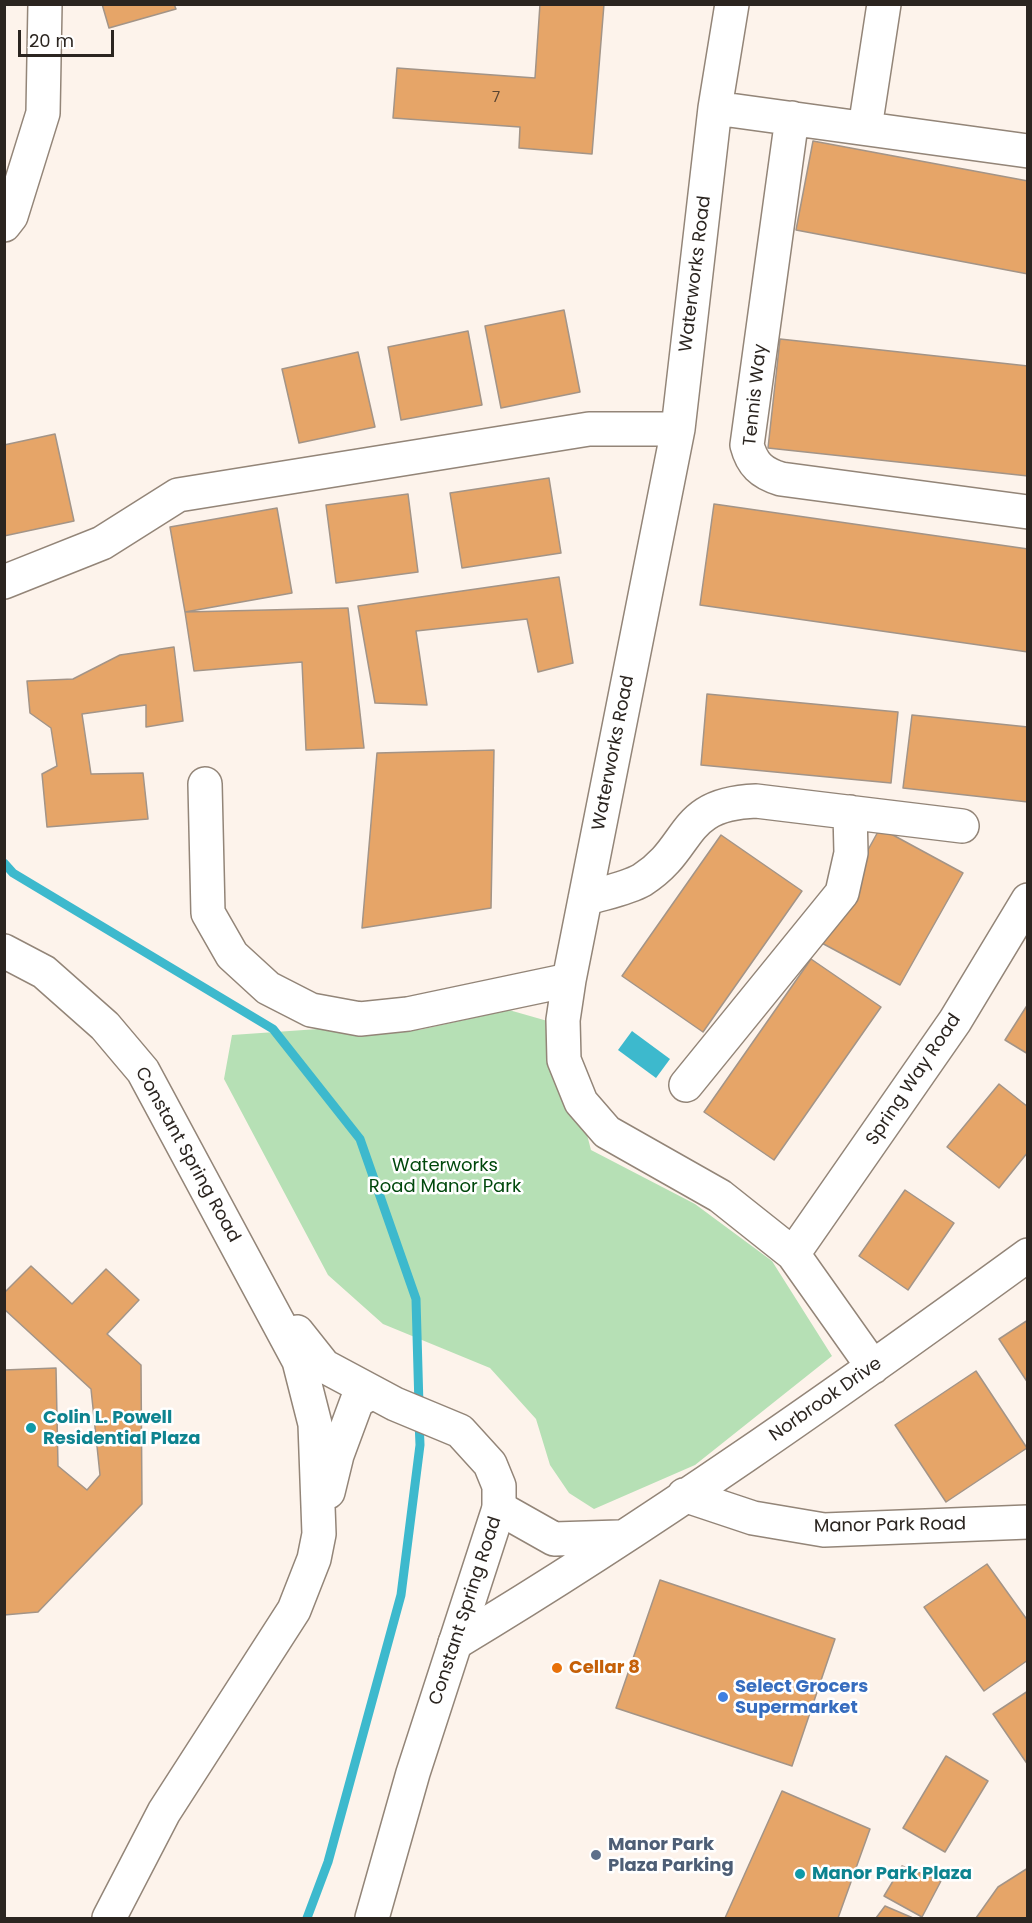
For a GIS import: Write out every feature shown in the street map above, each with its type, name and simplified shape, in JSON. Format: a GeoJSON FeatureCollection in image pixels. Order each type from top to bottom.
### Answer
{"type":"FeatureCollection","features":[{"type":"Feature","properties":{"kind":"street"},"geometry":{"type":"LineString","coordinates":[[4,225],[11,216],[43,114],[45,4]]}},
{"type":"Feature","properties":{"kind":"street","name":"Waterworks Road"},"geometry":{"type":"LineString","coordinates":[[732,4],[715,108],[678,429],[569,980],[563,1020],[564,1060],[581,1102],[607,1132],[720,1196],[793,1254],[873,1367]]}},
{"type":"Feature","properties":{"kind":"street"},"geometry":{"type":"LineString","coordinates":[[865,128],[884,4]]}},
{"type":"Feature","properties":{"kind":"street"},"geometry":{"type":"LineString","coordinates":[[715,108],[1028,151]]}},
{"type":"Feature","properties":{"kind":"street","name":"Tennis Way"},"geometry":{"type":"LineString","coordinates":[[792,118],[747,444],[750,457],[757,468],[768,476],[781,479],[1028,512]]}},
{"type":"Feature","properties":{"kind":"street"},"geometry":{"type":"LineString","coordinates":[[4,582],[102,543],[178,495],[589,429],[678,429]]}},
{"type":"Feature","properties":{"kind":"street"},"geometry":{"type":"LineString","coordinates":[[205,784],[208,913],[232,955],[268,988],[312,1010],[360,1019],[408,1014],[569,980]]}},
{"type":"Feature","properties":{"kind":"street"},"geometry":{"type":"LineString","coordinates":[[585,899],[641,880],[668,858],[689,827],[708,811],[731,802],[756,801],[962,826]]}},
{"type":"Feature","properties":{"kind":"street"},"geometry":{"type":"LineString","coordinates":[[686,1085],[842,893],[851,854],[850,812]]}},
{"type":"Feature","properties":{"kind":"street","name":"Spring Way Road"},"geometry":{"type":"LineString","coordinates":[[793,1254],[955,1021],[1028,900]]}},
{"type":"Feature","properties":{"kind":"street","name":"Constant Spring Road"},"geometry":{"type":"LineString","coordinates":[[4,951],[44,972],[105,1026],[143,1071],[299,1361],[315,1424],[319,1534],[314,1559],[294,1610],[164,1812],[109,1918]]}},
{"type":"Feature","properties":{"kind":"street","name":"Norbrook Drive"},"geometry":{"type":"LineString","coordinates":[[455,1643],[558,1581],[873,1367],[1028,1255]]}},
{"type":"Feature","properties":{"kind":"street","name":"Constant Spring Road"},"geometry":{"type":"LineString","coordinates":[[253,1274],[324,1366],[383,1399],[460,1431],[490,1464],[500,1486],[500,1508],[389,1854],[372,1918]]}},
{"type":"Feature","properties":{"kind":"street"},"geometry":{"type":"LineString","coordinates":[[319,1534],[336,1455],[357,1401],[383,1399]]}},
{"type":"Feature","properties":{"kind":"street","name":"Manor Park Road"},"geometry":{"type":"LineString","coordinates":[[684,1495],[753,1518],[824,1530],[1028,1522]]}},
{"type":"Feature","properties":{"kind":"street"},"geometry":{"type":"LineString","coordinates":[[500,1508],[554,1539],[619,1538]]}},
{"type":"Feature","properties":{"kind":"street"},"geometry":{"type":"LineString","coordinates":[[363,1918],[389,1854]]}},
{"type":"Feature","properties":{"kind":"green space","name":"Waterworks Road Manor Park"},"geometry":{"type":"Polygon","coordinates":[[[509,1010],[558,1024],[591,1150],[695,1204],[772,1261],[832,1356],[695,1465],[594,1509],[569,1493],[550,1465],[536,1419],[490,1368],[383,1324],[328,1275],[224,1079],[232,1035],[347,1027],[419,1030],[509,1010]]]}},
{"type":"Feature","properties":{"kind":"water"},"geometry":{"type":"Polygon","coordinates":[[[632,1031],[670,1059],[656,1078],[618,1050],[632,1031]]]}},
{"type":"Feature","properties":{"kind":"building"},"geometry":{"type":"Polygon","coordinates":[[[102,4],[174,4],[176,9],[109,28],[102,4]]]}},
{"type":"Feature","properties":{"kind":"building"},"geometry":{"type":"Polygon","coordinates":[[[540,4],[604,4],[592,154],[519,148],[520,127],[393,118],[397,68],[535,78],[540,4]]]}},
{"type":"Feature","properties":{"kind":"building"},"geometry":{"type":"Polygon","coordinates":[[[813,141],[1028,181],[1028,274],[796,230],[813,141]]]}},
{"type":"Feature","properties":{"kind":"building"},"geometry":{"type":"Polygon","coordinates":[[[564,310],[580,392],[501,408],[485,326],[564,310]]]}},
{"type":"Feature","properties":{"kind":"building"},"geometry":{"type":"Polygon","coordinates":[[[468,331],[482,405],[401,420],[388,347],[468,331]]]}},
{"type":"Feature","properties":{"kind":"building"},"geometry":{"type":"Polygon","coordinates":[[[780,339],[1028,366],[1028,476],[768,448],[780,339]]]}},
{"type":"Feature","properties":{"kind":"building"},"geometry":{"type":"Polygon","coordinates":[[[358,352],[375,427],[299,443],[282,369],[358,352]]]}},
{"type":"Feature","properties":{"kind":"building"},"geometry":{"type":"Polygon","coordinates":[[[55,434],[74,521],[4,536],[4,445],[55,434]]]}},
{"type":"Feature","properties":{"kind":"building"},"geometry":{"type":"Polygon","coordinates":[[[549,478],[561,553],[462,568],[450,493],[549,478]]]}},
{"type":"Feature","properties":{"kind":"building"},"geometry":{"type":"Polygon","coordinates":[[[408,494],[418,572],[336,583],[326,505],[408,494]]]}},
{"type":"Feature","properties":{"kind":"building"},"geometry":{"type":"Polygon","coordinates":[[[714,504],[1028,549],[1028,652],[700,605],[714,504]]]}},
{"type":"Feature","properties":{"kind":"building"},"geometry":{"type":"Polygon","coordinates":[[[277,508],[292,593],[185,612],[170,527],[277,508]]]}},
{"type":"Feature","properties":{"kind":"building"},"geometry":{"type":"Polygon","coordinates":[[[559,577],[573,663],[538,672],[527,619],[416,631],[427,705],[375,703],[358,606],[559,577]]]}},
{"type":"Feature","properties":{"kind":"building"},"geometry":{"type":"Polygon","coordinates":[[[348,608],[364,748],[306,750],[302,662],[194,671],[185,612],[348,608]]]}},
{"type":"Feature","properties":{"kind":"building"},"geometry":{"type":"Polygon","coordinates":[[[174,647],[183,721],[146,727],[146,705],[82,714],[91,774],[143,773],[148,819],[47,827],[42,774],[57,766],[51,728],[30,713],[27,681],[73,679],[120,655],[174,647]]]}},
{"type":"Feature","properties":{"kind":"building"},"geometry":{"type":"Polygon","coordinates":[[[707,694],[898,712],[891,783],[701,765],[707,694]]]}},
{"type":"Feature","properties":{"kind":"building"},"geometry":{"type":"Polygon","coordinates":[[[912,715],[1028,727],[1028,802],[903,788],[912,715]]]}},
{"type":"Feature","properties":{"kind":"building"},"geometry":{"type":"Polygon","coordinates":[[[494,750],[491,908],[362,928],[377,753],[494,750]]]}},
{"type":"Feature","properties":{"kind":"building"},"geometry":{"type":"Polygon","coordinates":[[[880,828],[963,873],[900,985],[818,941],[880,828]]]}},
{"type":"Feature","properties":{"kind":"building"},"geometry":{"type":"Polygon","coordinates":[[[721,835],[802,891],[703,1032],[622,976],[721,835]]]}},
{"type":"Feature","properties":{"kind":"building"},"geometry":{"type":"Polygon","coordinates":[[[811,959],[881,1007],[774,1160],[704,1112],[811,959]]]}},
{"type":"Feature","properties":{"kind":"building"},"geometry":{"type":"Polygon","coordinates":[[[1028,1004],[1028,1054],[1005,1040],[1028,1004]]]}},
{"type":"Feature","properties":{"kind":"building"},"geometry":{"type":"Polygon","coordinates":[[[999,1084],[1028,1107],[1028,1152],[999,1188],[947,1147],[999,1084]]]}},
{"type":"Feature","properties":{"kind":"building"},"geometry":{"type":"Polygon","coordinates":[[[905,1190],[954,1223],[908,1290],[859,1256],[905,1190]]]}},
{"type":"Feature","properties":{"kind":"building","name":"Colin L. Powell Residential Plaza"},"geometry":{"type":"Polygon","coordinates":[[[31,1266],[72,1304],[106,1269],[139,1300],[107,1334],[141,1365],[142,1504],[38,1612],[4,1615],[4,1370],[56,1368],[58,1466],[87,1490],[100,1475],[91,1389],[4,1309],[4,1293],[31,1266]]]}},
{"type":"Feature","properties":{"kind":"building"},"geometry":{"type":"Polygon","coordinates":[[[1028,1320],[1028,1383],[999,1339],[1028,1320]]]}},
{"type":"Feature","properties":{"kind":"building"},"geometry":{"type":"Polygon","coordinates":[[[976,1371],[1027,1448],[946,1502],[895,1425],[976,1371]]]}},
{"type":"Feature","properties":{"kind":"building"},"geometry":{"type":"Polygon","coordinates":[[[987,1564],[1028,1621],[1028,1660],[984,1691],[924,1607],[987,1564]]]}},
{"type":"Feature","properties":{"kind":"building"},"geometry":{"type":"Polygon","coordinates":[[[660,1580],[835,1639],[792,1766],[616,1708],[660,1580]]]}},
{"type":"Feature","properties":{"kind":"building"},"geometry":{"type":"Polygon","coordinates":[[[1028,1691],[1028,1765],[993,1714],[1028,1691]]]}},
{"type":"Feature","properties":{"kind":"building"},"geometry":{"type":"Polygon","coordinates":[[[946,1756],[988,1781],[945,1852],[903,1828],[946,1756]]]}},
{"type":"Feature","properties":{"kind":"building","name":"Manor Park Plaza"},"geometry":{"type":"Polygon","coordinates":[[[782,1791],[870,1829],[838,1918],[725,1918],[782,1791]]]}},
{"type":"Feature","properties":{"kind":"building"},"geometry":{"type":"Polygon","coordinates":[[[902,1866],[941,1881],[922,1917],[884,1896],[902,1866]]]}},
{"type":"Feature","properties":{"kind":"building"},"geometry":{"type":"Polygon","coordinates":[[[1028,1868],[1028,1918],[976,1918],[998,1887],[1028,1868]]]}},
{"type":"Feature","properties":{"kind":"building"},"geometry":{"type":"Polygon","coordinates":[[[885,1906],[913,1918],[876,1918],[885,1906]]]}},
{"type":"Feature","properties":{"kind":"waterway"},"geometry":{"type":"LineString","coordinates":[[4,863],[13,873],[273,1029],[360,1139],[416,1299],[419,1406]]}},
{"type":"Feature","properties":{"kind":"waterway"},"geometry":{"type":"LineString","coordinates":[[307,1918],[328,1862],[401,1595],[420,1445],[419,1420]]}},
{"type":"Feature","properties":{"kind":"place","name":"Colin L. Powell Residential Plaza"},"geometry":{"type":"Point","coordinates":[31,1428]}},
{"type":"Feature","properties":{"kind":"place","name":"Cellar 8"},"geometry":{"type":"Point","coordinates":[557,1668]}},
{"type":"Feature","properties":{"kind":"place","name":"Select Grocers Supermarket"},"geometry":{"type":"Point","coordinates":[723,1697]}},
{"type":"Feature","properties":{"kind":"place","name":"Manor Park Plaza Parking"},"geometry":{"type":"Point","coordinates":[596,1855]}},
{"type":"Feature","properties":{"kind":"place","name":"Manor Park Plaza"},"geometry":{"type":"Point","coordinates":[800,1874]}}]}
